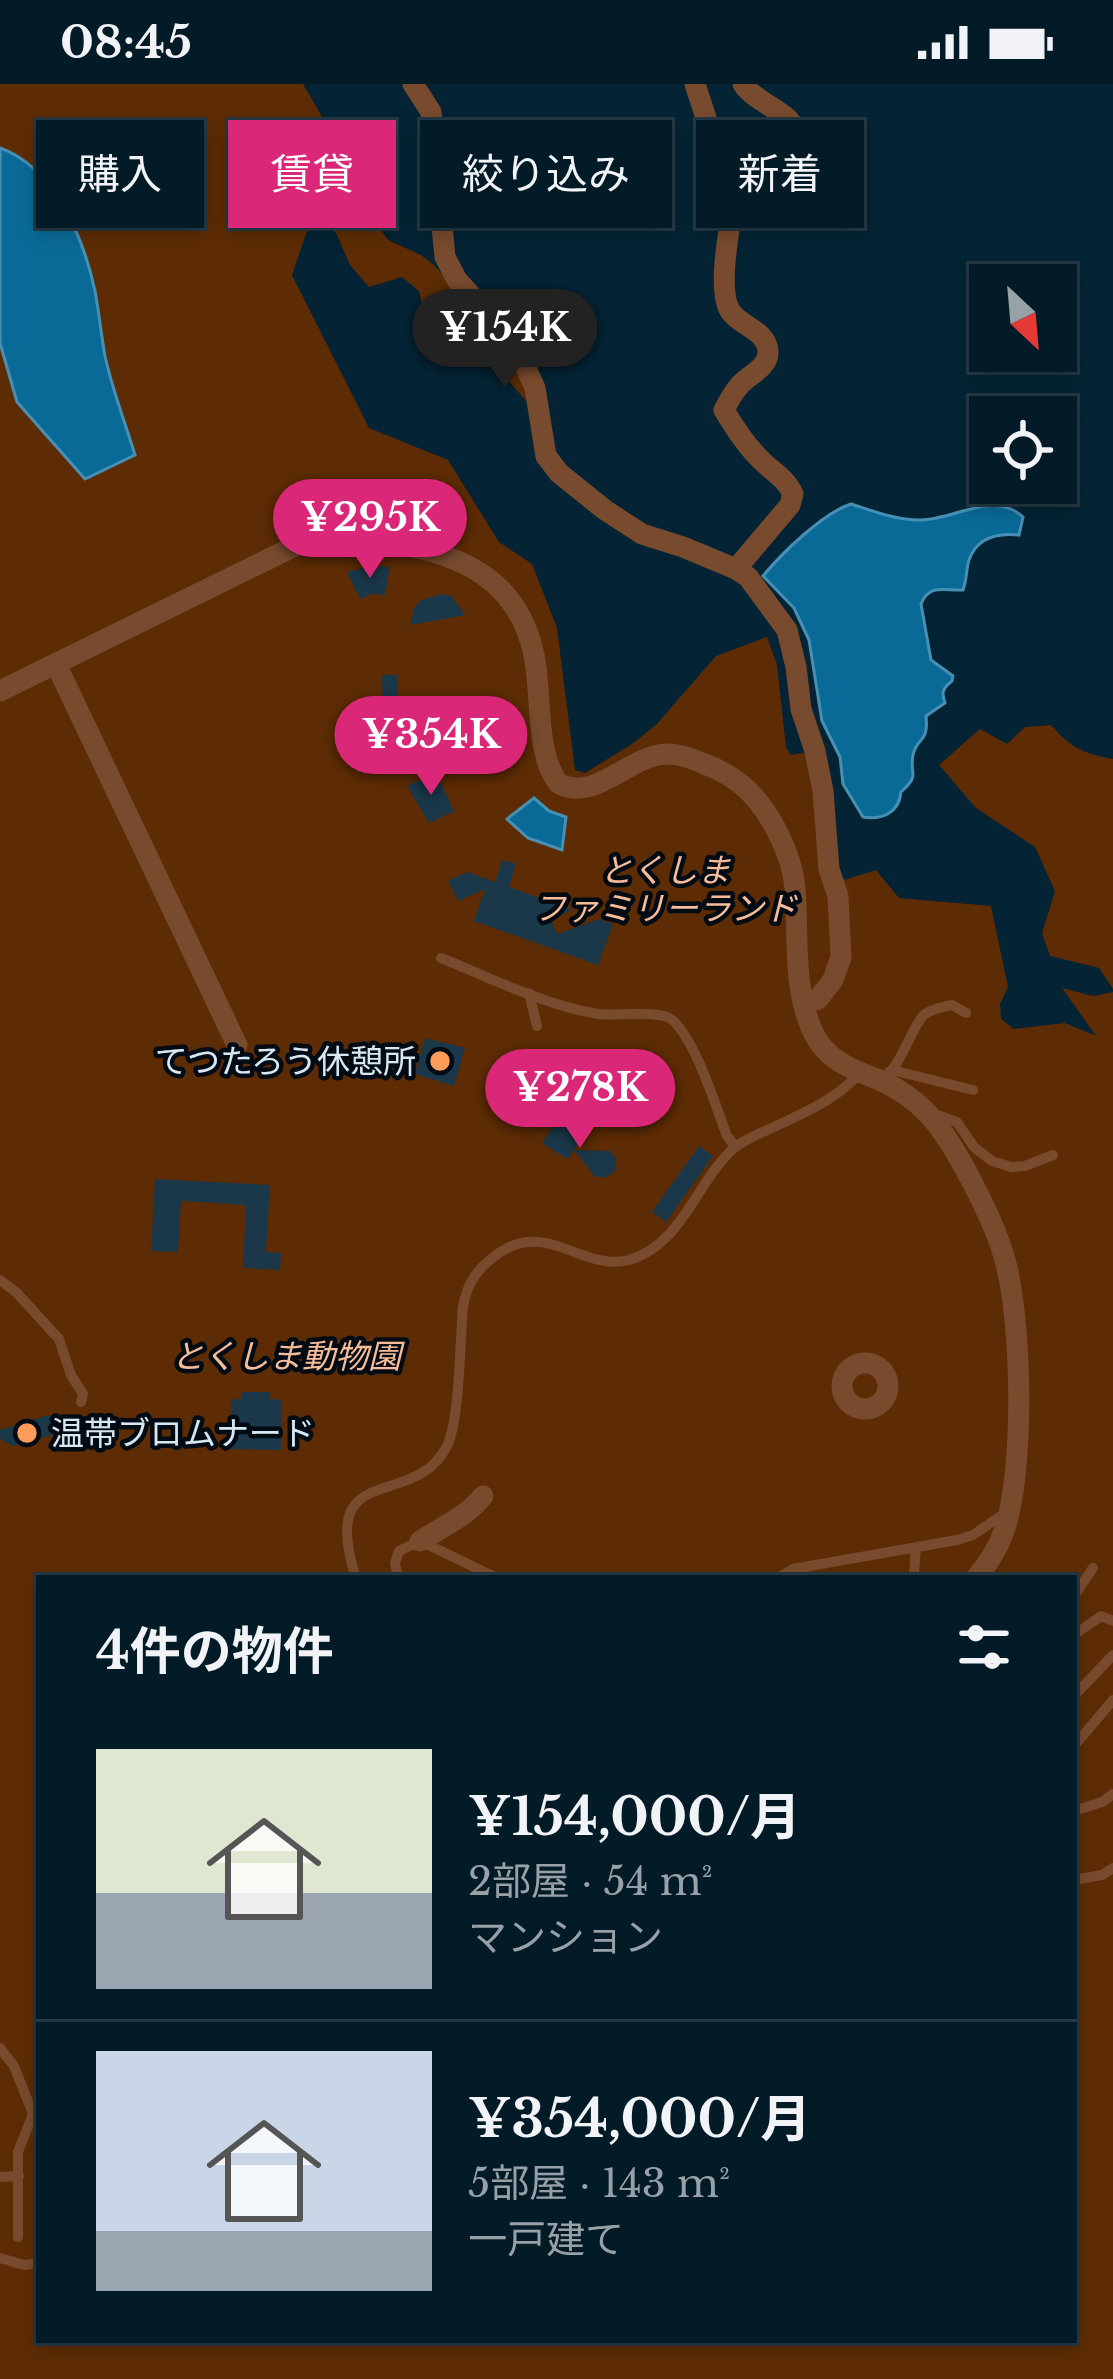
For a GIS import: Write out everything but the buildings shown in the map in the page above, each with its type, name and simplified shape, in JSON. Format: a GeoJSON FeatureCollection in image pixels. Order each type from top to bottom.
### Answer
{"type":"FeatureCollection","features":[{"type":"Feature","properties":{"kind":"street"},"geometry":{"type":"LineString","coordinates":[[413,84],[431,112],[445,257],[457,280],[521,357],[535,388],[546,456],[559,473],[642,534],[748,577],[787,630],[800,709],[823,791],[841,957],[818,999],[805,1004]]}},
{"type":"Feature","properties":{"kind":"street"},"geometry":{"type":"LineString","coordinates":[[695,84],[709,127],[737,164],[727,306],[768,348],[761,367],[741,383],[724,410],[734,428],[788,483],[793,494],[790,505],[736,569]]}},
{"type":"Feature","properties":{"kind":"street"},"geometry":{"type":"LineString","coordinates":[[743,84],[789,120]]}},
{"type":"Feature","properties":{"kind":"street"},"geometry":{"type":"LineString","coordinates":[[0,691],[299,544],[339,537],[432,549],[480,571],[516,609],[534,656],[547,761],[558,783],[578,790],[646,758],[666,754],[688,757],[728,775],[759,803],[780,840],[795,883],[795,950],[813,1033],[826,1052],[876,1074],[932,1118],[998,1234],[1010,1284],[1018,1404],[1009,1511],[990,1561],[978,1575]]}},
{"type":"Feature","properties":{"kind":"street"},"geometry":{"type":"LineString","coordinates":[[56,664],[237,1045]]}},
{"type":"Feature","properties":{"kind":"street"},"geometry":{"type":"LineString","coordinates":[[420,1541],[474,1507],[483,1496]]}},
{"type":"Feature","properties":{"kind":"lane"},"geometry":{"type":"LineString","coordinates":[[441,958],[589,1012],[671,1019],[697,1059],[736,1147]]}},
{"type":"Feature","properties":{"kind":"lane"},"geometry":{"type":"LineString","coordinates":[[529,993],[537,1026]]}},
{"type":"Feature","properties":{"kind":"lane"},"geometry":{"type":"LineString","coordinates":[[355,1575],[345,1530],[350,1512],[373,1491],[418,1474],[446,1448],[453,1427],[467,1288],[493,1256],[531,1241],[605,1260],[622,1262],[644,1255],[663,1242],[736,1147],[830,1101],[903,1056],[923,1016],[952,1005],[966,1013]]}},
{"type":"Feature","properties":{"kind":"lane"},"geometry":{"type":"LineString","coordinates":[[876,1074],[973,1090]]}},
{"type":"Feature","properties":{"kind":"lane"},"geometry":{"type":"LineString","coordinates":[[932,1118],[957,1122],[974,1148],[1011,1167],[1053,1155]]}},
{"type":"Feature","properties":{"kind":"lane"},"geometry":{"type":"LineString","coordinates":[[0,1280],[59,1339],[81,1402]]}},
{"type":"Feature","properties":{"kind":"lane"},"geometry":{"type":"LineString","coordinates":[[784,1575],[793,1569],[973,1535],[1009,1511]]}},
{"type":"Feature","properties":{"kind":"lane"},"geometry":{"type":"LineString","coordinates":[[397,1575],[399,1551],[420,1541],[490,1575]]}},
{"type":"Feature","properties":{"kind":"lane"},"geometry":{"type":"LineString","coordinates":[[913,1575],[916,1547]]}},
{"type":"Feature","properties":{"kind":"lane"},"geometry":{"type":"LineString","coordinates":[[1077,1592],[1094,1568]]}},
{"type":"Feature","properties":{"kind":"lane"},"geometry":{"type":"LineString","coordinates":[[1077,1633],[1101,1616],[1113,1621]]}},
{"type":"Feature","properties":{"kind":"lane"},"geometry":{"type":"LineString","coordinates":[[1077,1693],[1113,1655]]}},
{"type":"Feature","properties":{"kind":"lane"},"geometry":{"type":"LineString","coordinates":[[1077,1742],[1113,1700]]}},
{"type":"Feature","properties":{"kind":"lane"},"geometry":{"type":"LineString","coordinates":[[1077,1810],[1113,1794]]}},
{"type":"Feature","properties":{"kind":"lane"},"geometry":{"type":"LineString","coordinates":[[1077,1879],[1113,1868]]}},
{"type":"Feature","properties":{"kind":"lane"},"geometry":{"type":"LineString","coordinates":[[0,2048],[36,2109],[18,2152],[19,2237]]}},
{"type":"Feature","properties":{"kind":"lane"},"geometry":{"type":"LineString","coordinates":[[0,2177],[19,2176]]}},
{"type":"Feature","properties":{"kind":"lane"},"geometry":{"type":"LineString","coordinates":[[0,2258],[36,2264]]}},
{"type":"Feature","properties":{"kind":"green space"},"geometry":{"type":"Polygon","coordinates":[[[0,84],[303,84],[324,120],[228,120],[228,228],[308,228],[292,275],[369,428],[448,460],[499,542],[532,564],[557,628],[575,770],[585,773],[656,725],[716,656],[767,637],[777,665],[786,747],[791,755],[820,750],[834,860],[844,880],[876,870],[899,898],[991,906],[1008,987],[1000,1004],[1001,1019],[1014,1029],[1065,1023],[1096,1036],[1062,988],[1093,996],[1113,992],[1113,2379],[0,2379],[0,84]]]}},
{"type":"Feature","properties":{"kind":"green space"},"geometry":{"type":"Polygon","coordinates":[[[330,228],[379,228],[388,240],[434,265],[522,367],[527,402],[462,328],[425,316],[419,291],[402,277],[369,287],[350,265],[330,228]]]}},
{"type":"Feature","properties":{"kind":"green space"},"geometry":{"type":"Polygon","coordinates":[[[1051,725],[1078,748],[1113,759],[1113,989],[1099,968],[1050,956],[1042,933],[1055,891],[1035,847],[976,808],[939,765],[980,729],[1007,744],[1025,727],[1051,725]]]}},
{"type":"Feature","properties":{"kind":"water"},"geometry":{"type":"Polygon","coordinates":[[[0,148],[36,171],[36,228],[74,228],[90,271],[108,368],[135,455],[85,479],[17,402],[0,343],[0,148]]]}},
{"type":"Feature","properties":{"kind":"water"},"geometry":{"type":"Polygon","coordinates":[[[851,504],[910,520],[986,506],[1011,509],[1023,517],[1019,535],[996,536],[977,546],[963,590],[944,589],[924,597],[921,604],[931,660],[953,676],[952,681],[944,690],[945,703],[926,716],[926,731],[913,755],[911,781],[893,810],[877,817],[863,817],[843,784],[840,757],[822,721],[809,640],[794,608],[763,576],[816,525],[851,504]]]}},
{"type":"Feature","properties":{"kind":"water"},"geometry":{"type":"Polygon","coordinates":[[[534,798],[566,817],[562,850],[528,838],[507,819],[534,798]]]}},
{"type":"Feature","properties":{"kind":"place","name":"てつたろう休憩所"},"geometry":{"type":"Point","coordinates":[440,1061]}},
{"type":"Feature","properties":{"kind":"place","name":"温帯ブロムナード"},"geometry":{"type":"Point","coordinates":[27,1433]}},
{"type":"Feature","properties":{"kind":"park label","name":"とくしま ファミリーランド"},"geometry":{"type":"Point","coordinates":[665,889]}},
{"type":"Feature","properties":{"kind":"park label","name":"とくしま動物園"},"geometry":{"type":"Point","coordinates":[286,1356]}}]}
